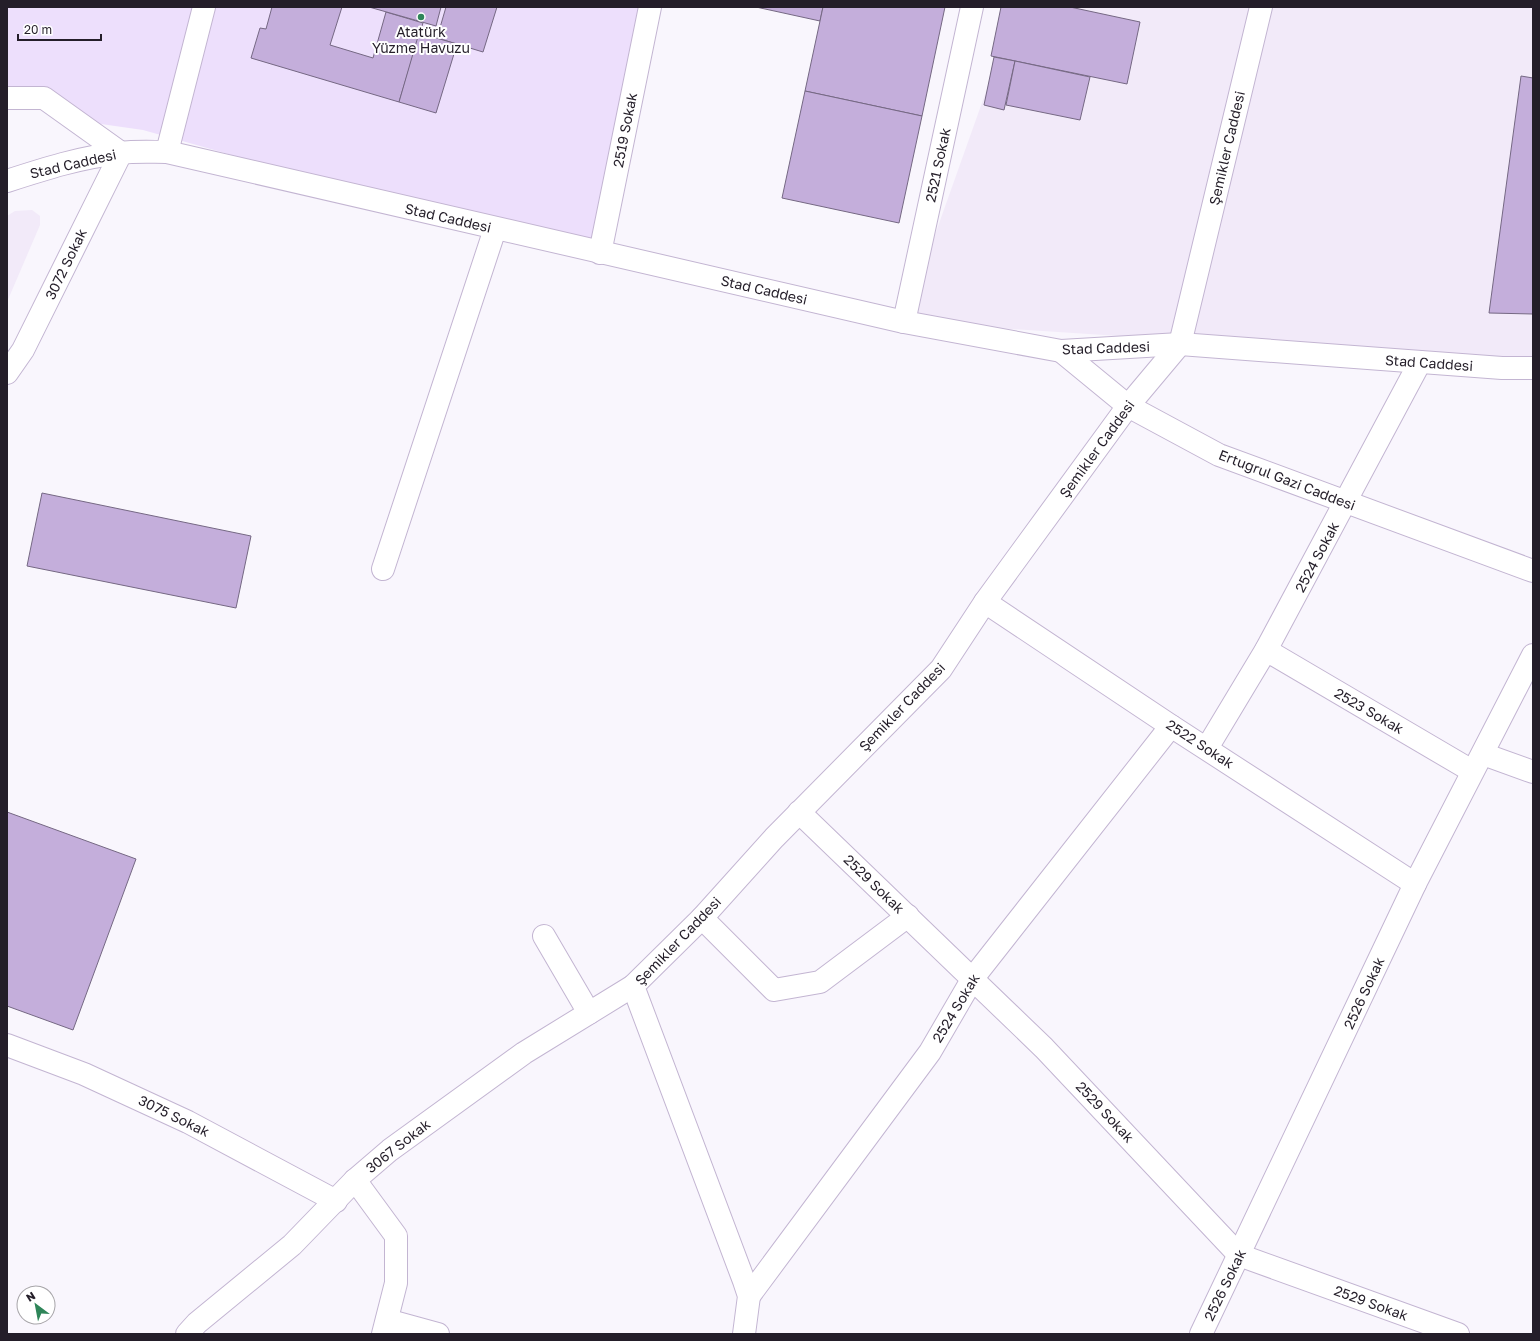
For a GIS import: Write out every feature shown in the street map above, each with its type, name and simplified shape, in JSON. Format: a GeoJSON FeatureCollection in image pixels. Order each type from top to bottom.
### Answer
{"type":"FeatureCollection","features":[{"type":"Feature","properties":{"kind":"street"},"geometry":{"type":"LineString","coordinates":[[167,152],[204,7]]}},
{"type":"Feature","properties":{"kind":"street","name":"2519 Sokak"},"geometry":{"type":"LineString","coordinates":[[600,253],[650,7]]}},
{"type":"Feature","properties":{"kind":"street","name":"2521 Sokak"},"geometry":{"type":"LineString","coordinates":[[904,322],[972,7]]}},
{"type":"Feature","properties":{"kind":"street","name":"Şemikler Caddesi"},"geometry":{"type":"LineString","coordinates":[[744,1334],[749,1296],[633,986],[702,918],[799,812],[941,669],[986,602],[1128,406],[1180,344],[1261,7]]}},
{"type":"Feature","properties":{"kind":"street"},"geometry":{"type":"LineString","coordinates":[[7,98],[44,98],[121,153]]}},
{"type":"Feature","properties":{"kind":"street","name":"Stad Caddesi"},"geometry":{"type":"LineString","coordinates":[[7,181],[54,166],[121,153],[167,152],[495,229],[904,322],[1061,351],[1180,344],[1420,362],[1533,368]]}},
{"type":"Feature","properties":{"kind":"street","name":"3072 Sokak"},"geometry":{"type":"LineString","coordinates":[[7,373],[23,350],[121,153]]}},
{"type":"Feature","properties":{"kind":"street"},"geometry":{"type":"LineString","coordinates":[[383,570],[495,229]]}},
{"type":"Feature","properties":{"kind":"street","name":"Ertuğrul Gazi Caddesi"},"geometry":{"type":"LineString","coordinates":[[1061,351],[1128,406],[1219,455],[1533,571]]}},
{"type":"Feature","properties":{"kind":"street","name":"2524 Sokak"},"geometry":{"type":"LineString","coordinates":[[1207,748],[1266,650],[1420,362]]}},
{"type":"Feature","properties":{"kind":"street","name":"2522 Sokak"},"geometry":{"type":"LineString","coordinates":[[986,602],[1171,726],[1415,884]]}},
{"type":"Feature","properties":{"kind":"street","name":"2523 Sokak"},"geometry":{"type":"LineString","coordinates":[[1266,650],[1478,762],[1533,772]]}},
{"type":"Feature","properties":{"kind":"street","name":"2526 Sokak"},"geometry":{"type":"LineString","coordinates":[[1201,1334],[1415,884],[1533,655]]}},
{"type":"Feature","properties":{"kind":"street","name":"2524 Sokak"},"geometry":{"type":"LineString","coordinates":[[749,1296],[930,1052],[973,978],[1171,726]]}},
{"type":"Feature","properties":{"kind":"street","name":"2529 Sokak"},"geometry":{"type":"LineString","coordinates":[[799,812],[1044,1048],[1239,1255],[1458,1334]]}},
{"type":"Feature","properties":{"kind":"street"},"geometry":{"type":"LineString","coordinates":[[702,918],[774,990],[820,982],[908,916]]}},
{"type":"Feature","properties":{"kind":"street"},"geometry":{"type":"LineString","coordinates":[[544,936],[589,1013]]}},
{"type":"Feature","properties":{"kind":"street","name":"3067 Sokak"},"geometry":{"type":"LineString","coordinates":[[187,1334],[197,1323],[292,1245],[355,1180],[390,1150],[524,1053],[633,986]]}},
{"type":"Feature","properties":{"kind":"street","name":"3075 Sokak"},"geometry":{"type":"LineString","coordinates":[[7,1045],[84,1074],[181,1119],[336,1201]]}},
{"type":"Feature","properties":{"kind":"street"},"geometry":{"type":"LineString","coordinates":[[355,1180],[396,1236],[396,1283],[385,1327],[438,1334]]}},
{"type":"Feature","properties":{"kind":"shaded area"},"geometry":{"type":"Polygon","coordinates":[[[7,7],[648,7],[600,253],[495,229],[143,130],[94,123],[33,108],[7,104],[7,7]]]}},
{"type":"Feature","properties":{"kind":"shaded area"},"geometry":{"type":"Polygon","coordinates":[[[1016,7],[1533,7],[1533,363],[904,322],[1016,7]]]}},
{"type":"Feature","properties":{"kind":"shaded area"},"geometry":{"type":"Polygon","coordinates":[[[32,210],[40,216],[40,225],[7,302],[7,216],[15,211],[32,210]]]}},
{"type":"Feature","properties":{"kind":"building"},"geometry":{"type":"Polygon","coordinates":[[[272,7],[342,7],[330,45],[373,58],[386,12],[423,23],[399,102],[251,58],[260,28],[266,29],[272,7]]]}},
{"type":"Feature","properties":{"kind":"building","name":"Atatürk Yüzme Havuzu"},"geometry":{"type":"Polygon","coordinates":[[[369,7],[441,7],[436,26],[369,7]]]}},
{"type":"Feature","properties":{"kind":"building"},"geometry":{"type":"Polygon","coordinates":[[[446,7],[497,7],[483,52],[437,38],[446,7]]]}},
{"type":"Feature","properties":{"kind":"building"},"geometry":{"type":"Polygon","coordinates":[[[756,7],[823,7],[820,21],[756,7]]]}},
{"type":"Feature","properties":{"kind":"building"},"geometry":{"type":"Polygon","coordinates":[[[823,7],[945,7],[922,116],[805,91],[823,7]]]}},
{"type":"Feature","properties":{"kind":"building"},"geometry":{"type":"Polygon","coordinates":[[[1001,7],[1070,7],[1140,22],[1127,84],[991,56],[1001,7]]]}},
{"type":"Feature","properties":{"kind":"building"},"geometry":{"type":"Polygon","coordinates":[[[419,33],[457,44],[436,113],[399,102],[419,33]]]}},
{"type":"Feature","properties":{"kind":"building"},"geometry":{"type":"Polygon","coordinates":[[[994,57],[1015,61],[1004,110],[984,105],[994,57]]]}},
{"type":"Feature","properties":{"kind":"building"},"geometry":{"type":"Polygon","coordinates":[[[1015,61],[1090,77],[1080,120],[1006,105],[1015,61]]]}},
{"type":"Feature","properties":{"kind":"building"},"geometry":{"type":"Polygon","coordinates":[[[1521,76],[1533,78],[1533,314],[1489,313],[1521,76]]]}},
{"type":"Feature","properties":{"kind":"building"},"geometry":{"type":"Polygon","coordinates":[[[805,91],[922,116],[899,223],[782,198],[805,91]]]}},
{"type":"Feature","properties":{"kind":"building"},"geometry":{"type":"Polygon","coordinates":[[[42,493],[251,536],[236,608],[27,566],[42,493]]]}},
{"type":"Feature","properties":{"kind":"building"},"geometry":{"type":"Polygon","coordinates":[[[7,812],[136,859],[73,1030],[7,1006],[7,812]]]}},
{"type":"Feature","properties":{"kind":"place","name":"Atatürk Yüzme Havuzu"},"geometry":{"type":"Point","coordinates":[421,17]}}]}
